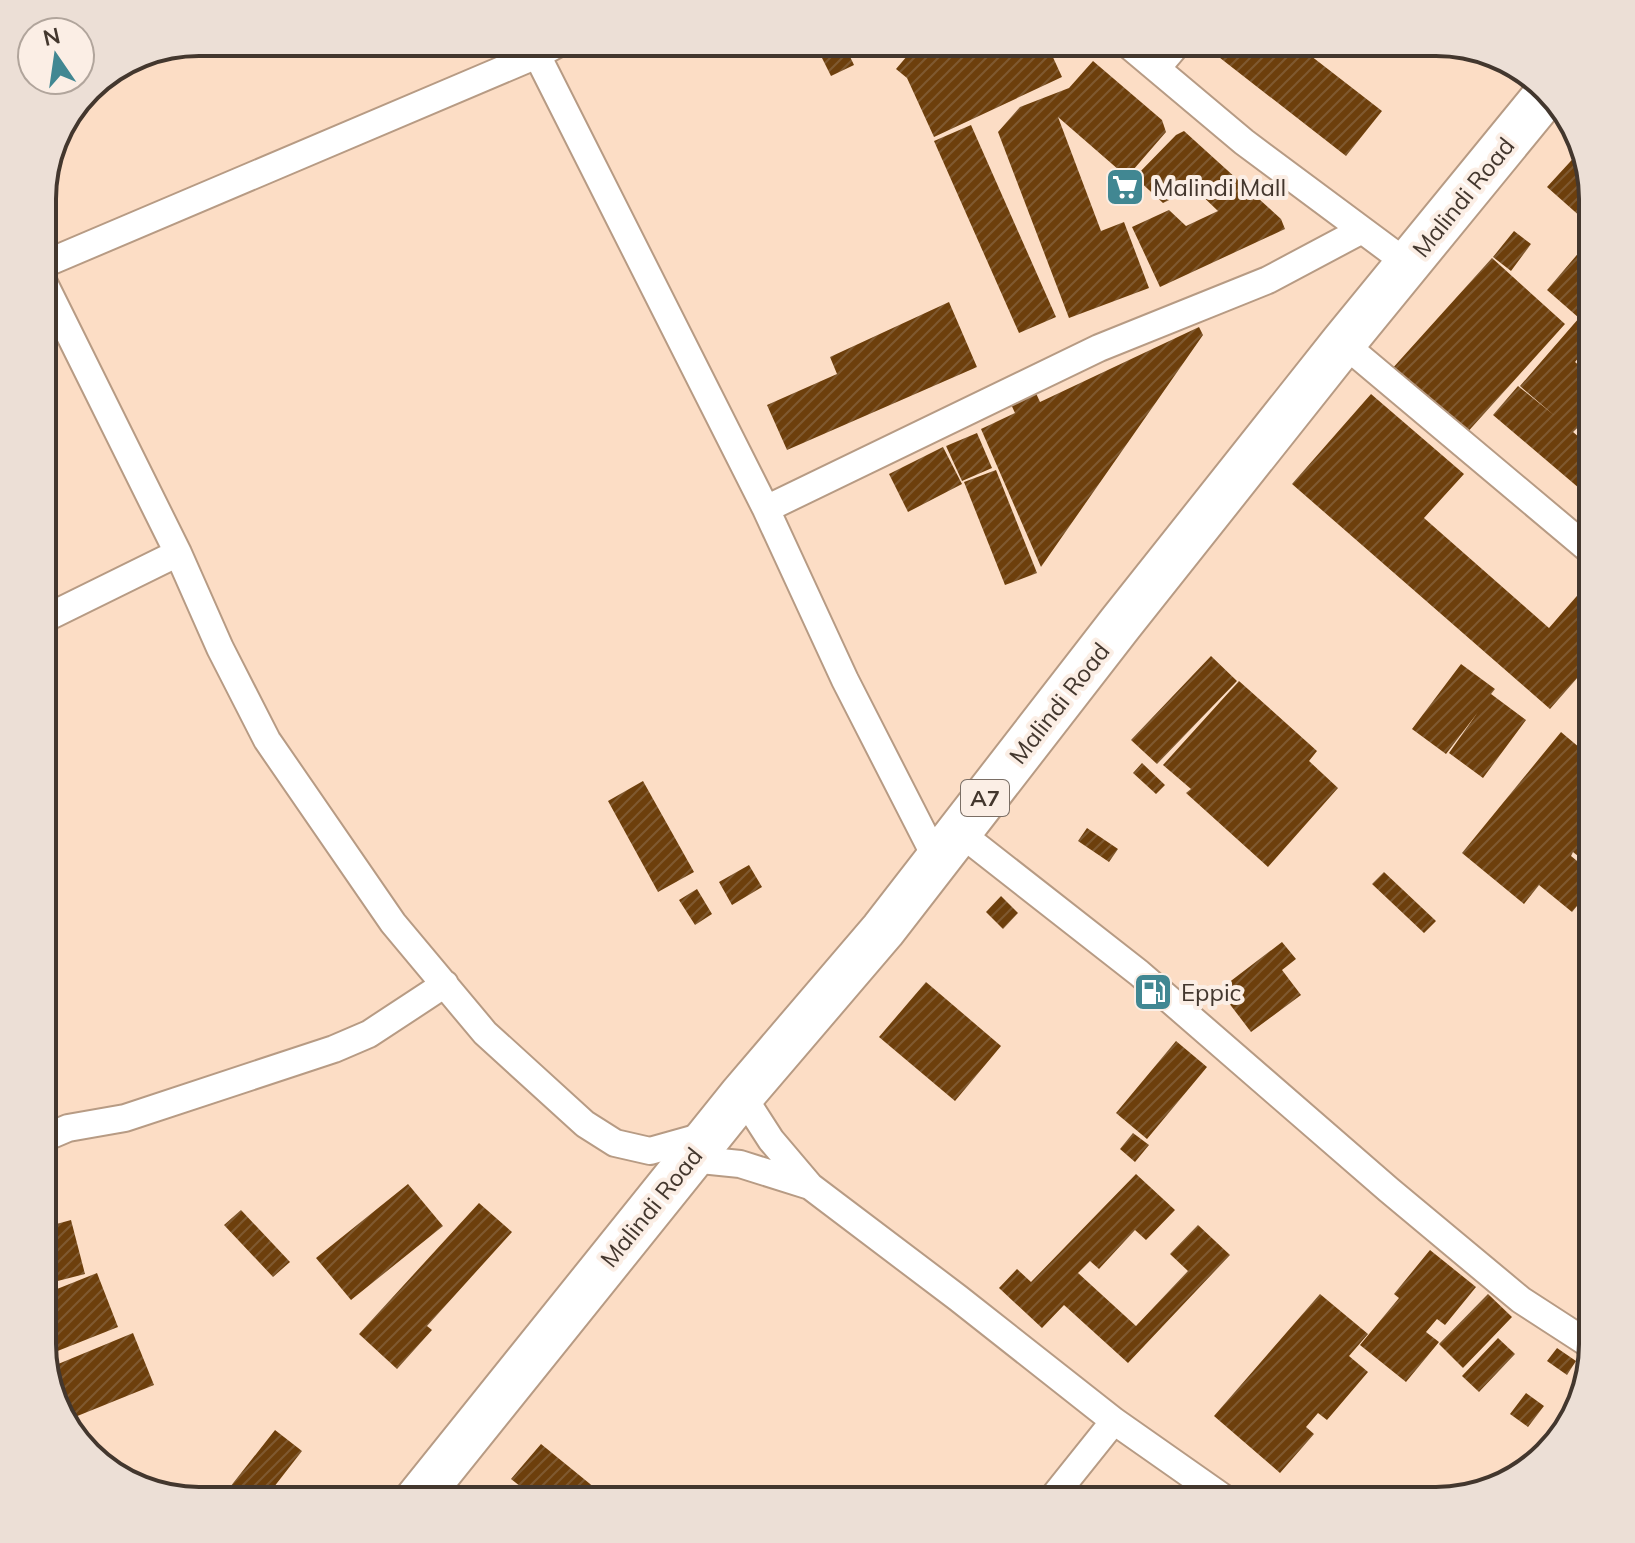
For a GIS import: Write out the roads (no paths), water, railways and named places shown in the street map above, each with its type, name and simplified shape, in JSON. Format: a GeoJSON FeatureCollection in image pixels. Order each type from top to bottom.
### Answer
{"type":"FeatureCollection","features":[{"type":"Feature","properties":{"kind":"highway","name":"Malindi Road"},"geometry":{"type":"LineString","coordinates":[[427,1487],[742,1095],[883,930],[1343,343],[1540,102]]}},
{"type":"Feature","properties":{"kind":"street"},"geometry":{"type":"LineString","coordinates":[[56,259],[535,56]]}},
{"type":"Feature","properties":{"kind":"street"},"geometry":{"type":"LineString","coordinates":[[538,56],[766,509],[845,680],[948,846],[1139,973],[1521,1300],[1579,1338]]}},
{"type":"Feature","properties":{"kind":"street"},"geometry":{"type":"LineString","coordinates":[[1142,56],[1244,142],[1408,264]]}},
{"type":"Feature","properties":{"kind":"street"},"geometry":{"type":"LineString","coordinates":[[1157,68],[1167,56]]}},
{"type":"Feature","properties":{"kind":"street"},"geometry":{"type":"LineString","coordinates":[[766,509],[1099,348],[1268,280],[1362,230]]}},
{"type":"Feature","properties":{"kind":"street"},"geometry":{"type":"LineString","coordinates":[[56,307],[267,740],[393,923],[485,1033],[585,1124],[615,1143],[650,1151],[701,1146],[740,1164],[810,1186]]}},
{"type":"Feature","properties":{"kind":"street"},"geometry":{"type":"LineString","coordinates":[[1343,343],[1579,541]]}},
{"type":"Feature","properties":{"kind":"street"},"geometry":{"type":"LineString","coordinates":[[56,613],[178,553]]}},
{"type":"Feature","properties":{"kind":"street"},"geometry":{"type":"LineString","coordinates":[[56,1133],[125,1118],[334,1049],[369,1034],[445,984]]}},
{"type":"Feature","properties":{"kind":"street"},"geometry":{"type":"LineString","coordinates":[[742,1095],[771,1140],[810,1186],[1114,1421],[1208,1487]]}},
{"type":"Feature","properties":{"kind":"street"},"geometry":{"type":"LineString","coordinates":[[1061,1487],[1114,1421]]}},
{"type":"Feature","properties":{"kind":"place","name":"Malindi Mall"},"geometry":{"type":"Point","coordinates":[1125,187]}},
{"type":"Feature","properties":{"kind":"place","name":"Eppic"},"geometry":{"type":"Point","coordinates":[1153,992]}}]}
